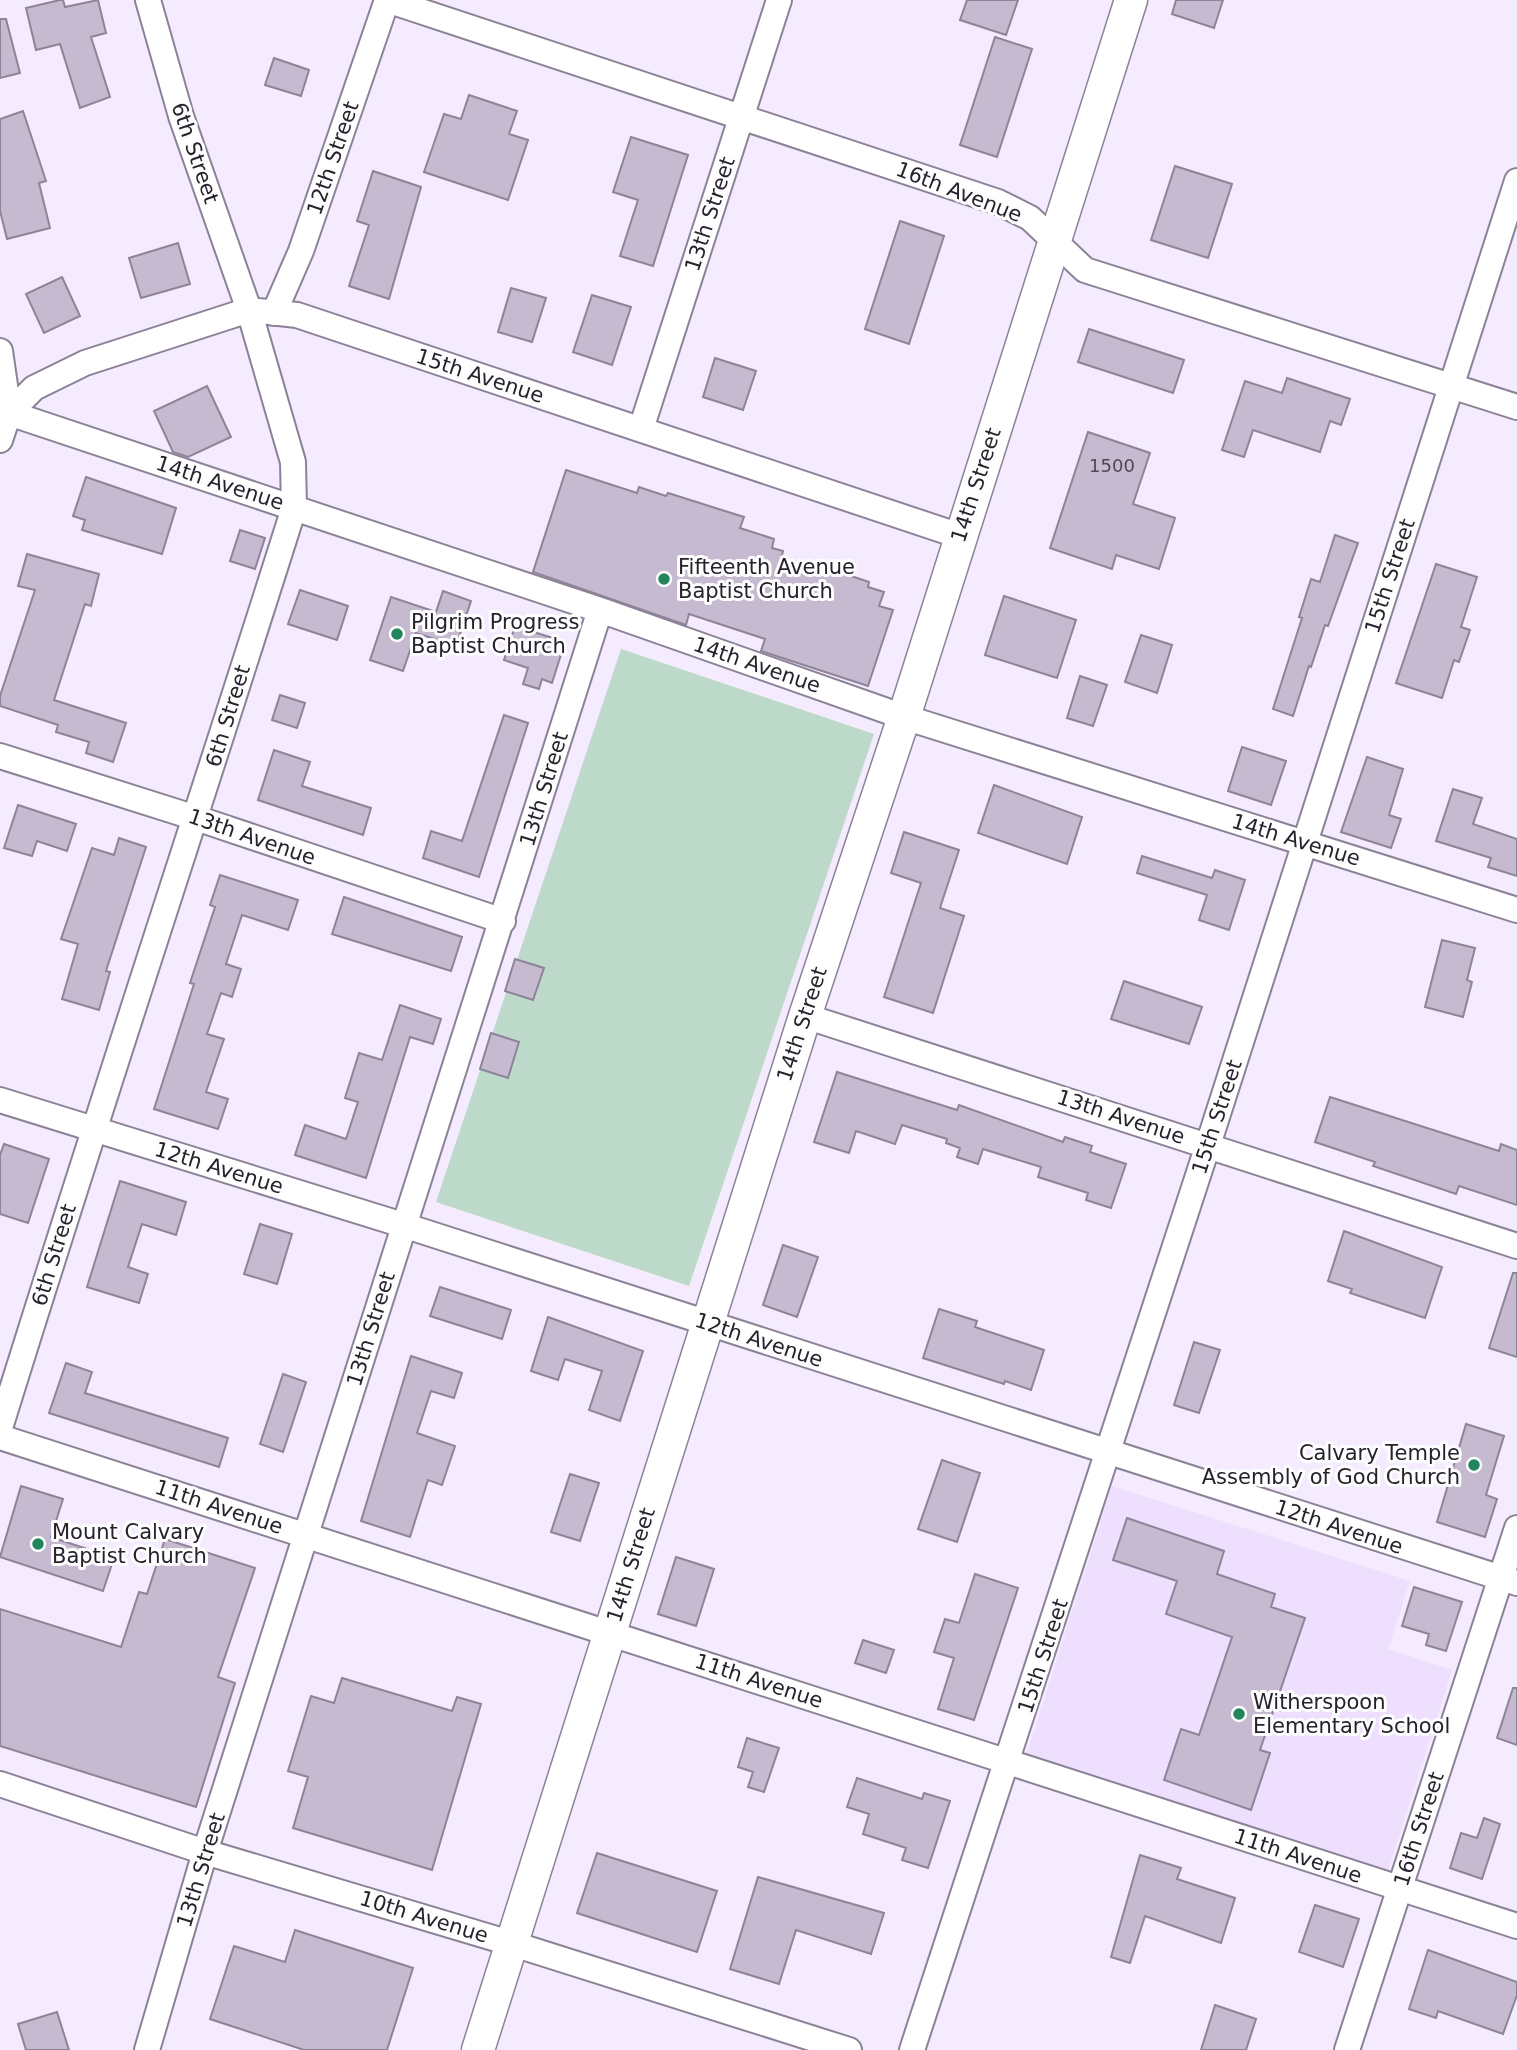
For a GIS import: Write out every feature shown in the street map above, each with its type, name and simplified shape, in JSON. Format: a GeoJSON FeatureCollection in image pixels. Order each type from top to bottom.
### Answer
{"type":"FeatureCollection","features":[{"type":"Feature","properties":{"kind":"main road","name":"14th Street"},"geometry":{"type":"LineString","coordinates":[[478,2050],[707,1323],[904,717],[1131,0]]}},
{"type":"Feature","properties":{"kind":"street","name":"6th Street"},"geometry":{"type":"LineString","coordinates":[[0,1429],[93,1130],[294,508],[293,462],[249,310],[181,116],[148,0]]}},
{"type":"Feature","properties":{"kind":"street","name":"16th Avenue"},"geometry":{"type":"LineString","coordinates":[[387,0],[998,202],[1030,218],[1084,270],[1517,407]]}},
{"type":"Feature","properties":{"kind":"street","name":"12th Street"},"geometry":{"type":"LineString","coordinates":[[274,313],[301,251],[387,0]]}},
{"type":"Feature","properties":{"kind":"street","name":"13th Street"},"geometry":{"type":"LineString","coordinates":[[642,429],[779,0]]}},
{"type":"Feature","properties":{"kind":"street","name":"15th Street"},"geometry":{"type":"LineString","coordinates":[[912,2050],[1208,1145],[1517,181]]}},
{"type":"Feature","properties":{"kind":"street","name":"15th Avenue"},"geometry":{"type":"LineString","coordinates":[[4,412],[34,388],[85,363],[249,310],[297,315],[960,536]]}},
{"type":"Feature","properties":{"kind":"street"},"geometry":{"type":"LineString","coordinates":[[0,351],[4,412],[0,440]]}},
{"type":"Feature","properties":{"kind":"street","name":"14th Avenue"},"geometry":{"type":"LineString","coordinates":[[4,412],[600,610],[904,717],[1517,910]]}},
{"type":"Feature","properties":{"kind":"street","name":"13th Street"},"geometry":{"type":"LineString","coordinates":[[147,2050],[205,1852],[600,610]]}},
{"type":"Feature","properties":{"kind":"street","name":"13th Avenue"},"geometry":{"type":"LineString","coordinates":[[0,756],[196,818],[503,921]]}},
{"type":"Feature","properties":{"kind":"street","name":"13th Avenue"},"geometry":{"type":"LineString","coordinates":[[805,1016],[1517,1246]]}},
{"type":"Feature","properties":{"kind":"street","name":"12th Avenue"},"geometry":{"type":"LineString","coordinates":[[0,1100],[403,1226],[1509,1581]]}},
{"type":"Feature","properties":{"kind":"street","name":"11th Avenue"},"geometry":{"type":"LineString","coordinates":[[0,1437],[1517,1926]]}},
{"type":"Feature","properties":{"kind":"street","name":"16th Street"},"geometry":{"type":"LineString","coordinates":[[1347,2050],[1400,1890],[1509,1581],[1517,1528]]}},
{"type":"Feature","properties":{"kind":"street","name":"10th Avenue"},"geometry":{"type":"LineString","coordinates":[[0,1784],[205,1852],[510,1943],[849,2050]]}},
{"type":"Feature","properties":{"kind":"shaded area","name":"Witherspoon Elementary School"},"geometry":{"type":"Polygon","coordinates":[[[1112,1486],[1410,1581],[1388,1649],[1452,1670],[1387,1874],[1025,1759],[1112,1486]]]}},
{"type":"Feature","properties":{"kind":"green space"},"geometry":{"type":"Polygon","coordinates":[[[621,649],[874,734],[689,1286],[436,1202],[621,649]]]}},
{"type":"Feature","properties":{"kind":"building"},"geometry":{"type":"Polygon","coordinates":[[[63,0],[65,7],[98,0],[106,33],[91,37],[110,97],[80,108],[60,44],[36,50],[26,8],[63,0]]]}},
{"type":"Feature","properties":{"kind":"building"},"geometry":{"type":"Polygon","coordinates":[[[967,0],[1018,0],[1006,35],[960,20],[967,0]]]}},
{"type":"Feature","properties":{"kind":"building"},"geometry":{"type":"Polygon","coordinates":[[[1176,0],[1223,0],[1214,28],[1172,14],[1176,0]]]}},
{"type":"Feature","properties":{"kind":"building"},"geometry":{"type":"Polygon","coordinates":[[[0,19],[6,19],[20,73],[0,78],[0,19]]]}},
{"type":"Feature","properties":{"kind":"building"},"geometry":{"type":"Polygon","coordinates":[[[995,37],[1032,49],[997,157],[960,145],[995,37]]]}},
{"type":"Feature","properties":{"kind":"building"},"geometry":{"type":"Polygon","coordinates":[[[274,58],[309,70],[301,96],[265,85],[274,58]]]}},
{"type":"Feature","properties":{"kind":"building"},"geometry":{"type":"Polygon","coordinates":[[[469,95],[517,111],[509,134],[528,140],[508,200],[424,172],[444,114],[461,119],[469,95]]]}},
{"type":"Feature","properties":{"kind":"building"},"geometry":{"type":"Polygon","coordinates":[[[23,111],[46,181],[39,183],[50,228],[7,239],[0,211],[0,119],[23,111]]]}},
{"type":"Feature","properties":{"kind":"building"},"geometry":{"type":"Polygon","coordinates":[[[631,137],[688,155],[653,266],[620,256],[638,200],[613,192],[631,137]]]}},
{"type":"Feature","properties":{"kind":"building"},"geometry":{"type":"Polygon","coordinates":[[[1175,166],[1232,184],[1208,258],[1151,240],[1175,166]]]}},
{"type":"Feature","properties":{"kind":"building"},"geometry":{"type":"Polygon","coordinates":[[[373,171],[421,187],[389,299],[349,286],[369,225],[357,221],[373,171]]]}},
{"type":"Feature","properties":{"kind":"building"},"geometry":{"type":"Polygon","coordinates":[[[900,221],[944,236],[909,344],[865,329],[900,221]]]}},
{"type":"Feature","properties":{"kind":"building"},"geometry":{"type":"Polygon","coordinates":[[[178,243],[190,284],[141,298],[129,258],[178,243]]]}},
{"type":"Feature","properties":{"kind":"building"},"geometry":{"type":"Polygon","coordinates":[[[62,277],[80,316],[44,333],[26,294],[62,277]]]}},
{"type":"Feature","properties":{"kind":"building"},"geometry":{"type":"Polygon","coordinates":[[[511,288],[546,298],[532,342],[498,332],[511,288]]]}},
{"type":"Feature","properties":{"kind":"building"},"geometry":{"type":"Polygon","coordinates":[[[592,295],[631,307],[612,365],[573,352],[592,295]]]}},
{"type":"Feature","properties":{"kind":"building"},"geometry":{"type":"Polygon","coordinates":[[[1089,329],[1184,360],[1173,393],[1078,362],[1089,329]]]}},
{"type":"Feature","properties":{"kind":"building"},"geometry":{"type":"Polygon","coordinates":[[[715,358],[756,371],[743,410],[703,397],[715,358]]]}},
{"type":"Feature","properties":{"kind":"building"},"geometry":{"type":"Polygon","coordinates":[[[1287,378],[1350,399],[1341,425],[1330,421],[1320,452],[1253,430],[1244,457],[1222,450],[1245,381],[1282,393],[1287,378]]]}},
{"type":"Feature","properties":{"kind":"building"},"geometry":{"type":"Polygon","coordinates":[[[207,386],[231,437],[188,457],[173,452],[154,411],[207,386]]]}},
{"type":"Feature","properties":{"kind":"building"},"geometry":{"type":"Polygon","coordinates":[[[1088,432],[1150,453],[1133,504],[1175,518],[1159,569],[1116,555],[1112,569],[1050,548],[1088,432]]]}},
{"type":"Feature","properties":{"kind":"building","name":"Fifteenth Avenue Baptist Church"},"geometry":{"type":"Polygon","coordinates":[[[566,470],[637,493],[639,487],[666,496],[668,493],[744,517],[740,528],[774,539],[772,548],[783,551],[781,559],[819,571],[821,566],[869,582],[868,587],[884,592],[879,606],[893,610],[868,686],[761,651],[765,639],[689,614],[686,625],[533,572],[566,470]]]}},
{"type":"Feature","properties":{"kind":"building"},"geometry":{"type":"Polygon","coordinates":[[[86,477],[176,508],[162,554],[82,530],[85,520],[73,516],[86,477]]]}},
{"type":"Feature","properties":{"kind":"building"},"geometry":{"type":"Polygon","coordinates":[[[240,530],[265,538],[255,569],[230,561],[240,530]]]}},
{"type":"Feature","properties":{"kind":"building"},"geometry":{"type":"Polygon","coordinates":[[[1335,535],[1358,543],[1328,626],[1325,625],[1311,667],[1309,666],[1293,716],[1273,709],[1302,618],[1299,617],[1311,579],[1320,582],[1335,535]]]}},
{"type":"Feature","properties":{"kind":"building"},"geometry":{"type":"Polygon","coordinates":[[[27,554],[99,574],[91,606],[85,604],[54,700],[126,723],[113,762],[86,753],[89,742],[56,732],[58,725],[0,706],[0,696],[35,590],[18,586],[27,554]]]}},
{"type":"Feature","properties":{"kind":"building"},"geometry":{"type":"Polygon","coordinates":[[[1436,564],[1477,577],[1461,627],[1470,630],[1459,662],[1454,660],[1442,698],[1396,683],[1436,564]]]}},
{"type":"Feature","properties":{"kind":"building"},"geometry":{"type":"Polygon","coordinates":[[[300,590],[348,606],[337,640],[288,624],[300,590]]]}},
{"type":"Feature","properties":{"kind":"building"},"geometry":{"type":"Polygon","coordinates":[[[443,591],[471,601],[456,646],[416,633],[403,671],[370,660],[391,597],[436,612],[443,591]]]}},
{"type":"Feature","properties":{"kind":"building"},"geometry":{"type":"Polygon","coordinates":[[[1004,596],[1076,620],[1057,678],[985,655],[1004,596]]]}},
{"type":"Feature","properties":{"kind":"building"},"geometry":{"type":"Polygon","coordinates":[[[515,626],[565,642],[552,683],[542,679],[539,689],[523,684],[528,668],[504,660],[515,626]]]}},
{"type":"Feature","properties":{"kind":"building"},"geometry":{"type":"Polygon","coordinates":[[[1141,635],[1172,645],[1157,693],[1125,682],[1141,635]]]}},
{"type":"Feature","properties":{"kind":"building"},"geometry":{"type":"Polygon","coordinates":[[[1080,676],[1107,685],[1093,726],[1067,718],[1080,676]]]}},
{"type":"Feature","properties":{"kind":"building"},"geometry":{"type":"Polygon","coordinates":[[[280,695],[305,703],[297,728],[272,720],[280,695]]]}},
{"type":"Feature","properties":{"kind":"building"},"geometry":{"type":"Polygon","coordinates":[[[504,715],[528,723],[479,877],[423,858],[431,831],[462,841],[504,715]]]}},
{"type":"Feature","properties":{"kind":"building"},"geometry":{"type":"Polygon","coordinates":[[[1242,747],[1286,761],[1271,805],[1228,791],[1242,747]]]}},
{"type":"Feature","properties":{"kind":"building"},"geometry":{"type":"Polygon","coordinates":[[[274,750],[310,762],[302,786],[371,808],[363,835],[258,800],[274,750]]]}},
{"type":"Feature","properties":{"kind":"building"},"geometry":{"type":"Polygon","coordinates":[[[1367,757],[1403,769],[1389,815],[1401,819],[1391,848],[1341,832],[1367,757]]]}},
{"type":"Feature","properties":{"kind":"building"},"geometry":{"type":"Polygon","coordinates":[[[994,785],[1082,817],[1067,864],[978,833],[994,785]]]}},
{"type":"Feature","properties":{"kind":"building"},"geometry":{"type":"Polygon","coordinates":[[[1453,789],[1482,798],[1473,824],[1517,839],[1517,876],[1488,867],[1491,858],[1436,841],[1453,789]]]}},
{"type":"Feature","properties":{"kind":"building"},"geometry":{"type":"Polygon","coordinates":[[[18,805],[76,824],[67,851],[37,841],[32,856],[4,848],[18,805]]]}},
{"type":"Feature","properties":{"kind":"building"},"geometry":{"type":"Polygon","coordinates":[[[904,832],[959,850],[940,908],[964,916],[933,1013],[884,997],[921,883],[891,873],[904,832]]]}},
{"type":"Feature","properties":{"kind":"building"},"geometry":{"type":"Polygon","coordinates":[[[119,838],[146,847],[106,971],[110,972],[99,1010],[62,999],[78,944],[61,939],[92,848],[114,855],[119,838]]]}},
{"type":"Feature","properties":{"kind":"building"},"geometry":{"type":"Polygon","coordinates":[[[1142,856],[1212,878],[1215,870],[1245,880],[1229,930],[1199,920],[1207,895],[1137,873],[1142,856]]]}},
{"type":"Feature","properties":{"kind":"building"},"geometry":{"type":"Polygon","coordinates":[[[220,875],[298,900],[288,930],[242,915],[226,964],[241,969],[232,997],[221,993],[207,1034],[224,1039],[206,1092],[228,1099],[218,1129],[154,1109],[194,984],[190,983],[215,907],[210,905],[220,875]]]}},
{"type":"Feature","properties":{"kind":"building"},"geometry":{"type":"Polygon","coordinates":[[[344,897],[462,937],[451,971],[332,934],[344,897]]]}},
{"type":"Feature","properties":{"kind":"building"},"geometry":{"type":"Polygon","coordinates":[[[1442,940],[1475,948],[1467,980],[1472,982],[1463,1017],[1425,1007],[1442,940]]]}},
{"type":"Feature","properties":{"kind":"building"},"geometry":{"type":"Polygon","coordinates":[[[515,959],[544,968],[533,1000],[505,991],[515,959]]]}},
{"type":"Feature","properties":{"kind":"building"},"geometry":{"type":"Polygon","coordinates":[[[1124,981],[1202,1007],[1189,1044],[1111,1019],[1124,981]]]}},
{"type":"Feature","properties":{"kind":"building"},"geometry":{"type":"Polygon","coordinates":[[[400,1005],[441,1019],[433,1044],[410,1037],[366,1178],[295,1155],[305,1125],[346,1139],[358,1102],[345,1098],[359,1053],[382,1060],[400,1005]]]}},
{"type":"Feature","properties":{"kind":"building"},"geometry":{"type":"Polygon","coordinates":[[[491,1033],[519,1042],[508,1078],[480,1069],[491,1033]]]}},
{"type":"Feature","properties":{"kind":"building"},"geometry":{"type":"Polygon","coordinates":[[[837,1072],[957,1110],[959,1105],[1063,1142],[1065,1137],[1092,1146],[1090,1152],[1126,1164],[1111,1208],[1086,1200],[1088,1193],[1038,1177],[1041,1167],[983,1149],[978,1164],[957,1157],[960,1148],[946,1143],[947,1139],[902,1125],[895,1144],[856,1131],[849,1153],[814,1142],[837,1072]]]}},
{"type":"Feature","properties":{"kind":"building"},"geometry":{"type":"Polygon","coordinates":[[[1330,1097],[1499,1151],[1501,1144],[1517,1150],[1517,1205],[1459,1186],[1456,1194],[1373,1166],[1375,1162],[1315,1142],[1330,1097]]]}},
{"type":"Feature","properties":{"kind":"building"},"geometry":{"type":"Polygon","coordinates":[[[4,1144],[49,1159],[28,1223],[0,1214],[0,1155],[4,1144]]]}},
{"type":"Feature","properties":{"kind":"building"},"geometry":{"type":"Polygon","coordinates":[[[120,1181],[186,1202],[176,1235],[142,1224],[128,1267],[148,1274],[139,1303],[87,1287],[120,1181]]]}},
{"type":"Feature","properties":{"kind":"building"},"geometry":{"type":"Polygon","coordinates":[[[260,1224],[292,1234],[277,1284],[244,1274],[260,1224]]]}},
{"type":"Feature","properties":{"kind":"building"},"geometry":{"type":"Polygon","coordinates":[[[1344,1231],[1442,1267],[1425,1318],[1350,1293],[1352,1289],[1328,1281],[1344,1231]]]}},
{"type":"Feature","properties":{"kind":"building"},"geometry":{"type":"Polygon","coordinates":[[[783,1245],[818,1257],[797,1317],[763,1305],[783,1245]]]}},
{"type":"Feature","properties":{"kind":"building"},"geometry":{"type":"Polygon","coordinates":[[[1513,1273],[1517,1273],[1517,1357],[1489,1348],[1513,1273]]]}},
{"type":"Feature","properties":{"kind":"building"},"geometry":{"type":"Polygon","coordinates":[[[440,1287],[511,1310],[502,1339],[430,1316],[440,1287]]]}},
{"type":"Feature","properties":{"kind":"building"},"geometry":{"type":"Polygon","coordinates":[[[939,1309],[977,1321],[975,1327],[1044,1350],[1031,1390],[923,1358],[939,1309]]]}},
{"type":"Feature","properties":{"kind":"building"},"geometry":{"type":"Polygon","coordinates":[[[548,1317],[643,1351],[620,1421],[589,1410],[602,1371],[565,1359],[558,1380],[531,1371],[548,1317]]]}},
{"type":"Feature","properties":{"kind":"building"},"geometry":{"type":"Polygon","coordinates":[[[1194,1342],[1220,1350],[1199,1413],[1174,1405],[1194,1342]]]}},
{"type":"Feature","properties":{"kind":"building"},"geometry":{"type":"Polygon","coordinates":[[[411,1356],[462,1373],[454,1398],[431,1391],[417,1433],[455,1446],[442,1485],[428,1480],[410,1537],[361,1521],[411,1356]]]}},
{"type":"Feature","properties":{"kind":"building"},"geometry":{"type":"Polygon","coordinates":[[[66,1363],[92,1372],[85,1393],[228,1438],[219,1467],[49,1413],[66,1363]]]}},
{"type":"Feature","properties":{"kind":"building"},"geometry":{"type":"Polygon","coordinates":[[[283,1374],[306,1382],[283,1452],[260,1444],[283,1374]]]}},
{"type":"Feature","properties":{"kind":"building","name":"Calvary Temple Assembly of God Church"},"geometry":{"type":"Polygon","coordinates":[[[1466,1424],[1504,1436],[1486,1495],[1497,1499],[1485,1537],[1437,1522],[1466,1424]]]}},
{"type":"Feature","properties":{"kind":"building"},"geometry":{"type":"Polygon","coordinates":[[[942,1460],[980,1473],[957,1542],[918,1529],[942,1460]]]}},
{"type":"Feature","properties":{"kind":"building"},"geometry":{"type":"Polygon","coordinates":[[[570,1474],[599,1483],[580,1541],[551,1532],[570,1474]]]}},
{"type":"Feature","properties":{"kind":"building","name":"Mount Calvary Baptist Church"},"geometry":{"type":"Polygon","coordinates":[[[21,1486],[63,1499],[51,1537],[114,1558],[103,1591],[0,1557],[21,1486]]]}},
{"type":"Feature","properties":{"kind":"building"},"geometry":{"type":"Polygon","coordinates":[[[1127,1518],[1224,1551],[1217,1574],[1275,1594],[1271,1607],[1305,1618],[1260,1750],[1270,1753],[1251,1810],[1164,1780],[1181,1729],[1199,1735],[1232,1637],[1166,1614],[1177,1581],[1113,1560],[1127,1518]]]}},
{"type":"Feature","properties":{"kind":"building"},"geometry":{"type":"Polygon","coordinates":[[[165,1539],[255,1568],[218,1677],[235,1683],[196,1807],[0,1746],[0,1609],[121,1647],[139,1592],[147,1594],[165,1539]]]}},
{"type":"Feature","properties":{"kind":"building"},"geometry":{"type":"Polygon","coordinates":[[[676,1557],[714,1569],[696,1626],[658,1614],[676,1557]]]}},
{"type":"Feature","properties":{"kind":"building"},"geometry":{"type":"Polygon","coordinates":[[[975,1574],[1018,1588],[974,1720],[938,1709],[954,1658],[934,1652],[945,1619],[959,1623],[975,1574]]]}},
{"type":"Feature","properties":{"kind":"building"},"geometry":{"type":"Polygon","coordinates":[[[1414,1587],[1462,1602],[1446,1651],[1426,1645],[1429,1634],[1402,1626],[1414,1587]]]}},
{"type":"Feature","properties":{"kind":"building"},"geometry":{"type":"Polygon","coordinates":[[[863,1640],[894,1650],[886,1673],[855,1663],[863,1640]]]}},
{"type":"Feature","properties":{"kind":"building"},"geometry":{"type":"Polygon","coordinates":[[[342,1678],[452,1711],[457,1697],[481,1704],[432,1870],[293,1828],[308,1777],[288,1771],[311,1696],[334,1703],[342,1678]]]}},
{"type":"Feature","properties":{"kind":"building"},"geometry":{"type":"Polygon","coordinates":[[[1513,1688],[1517,1688],[1517,1745],[1497,1738],[1513,1688]]]}},
{"type":"Feature","properties":{"kind":"building"},"geometry":{"type":"Polygon","coordinates":[[[747,1738],[779,1748],[764,1792],[748,1787],[753,1772],[738,1767],[747,1738]]]}},
{"type":"Feature","properties":{"kind":"building"},"geometry":{"type":"Polygon","coordinates":[[[857,1778],[922,1799],[924,1793],[950,1801],[928,1868],[902,1860],[906,1848],[863,1834],[869,1814],[847,1807],[857,1778]]]}},
{"type":"Feature","properties":{"kind":"building"},"geometry":{"type":"Polygon","coordinates":[[[1484,1818],[1500,1824],[1482,1879],[1450,1868],[1461,1833],[1477,1838],[1484,1818]]]}},
{"type":"Feature","properties":{"kind":"building"},"geometry":{"type":"Polygon","coordinates":[[[597,1853],[717,1891],[697,1952],[577,1913],[597,1853]]]}},
{"type":"Feature","properties":{"kind":"building"},"geometry":{"type":"Polygon","coordinates":[[[1140,1855],[1181,1868],[1177,1879],[1235,1898],[1221,1943],[1145,1916],[1130,1963],[1111,1957],[1140,1855]]]}},
{"type":"Feature","properties":{"kind":"building"},"geometry":{"type":"Polygon","coordinates":[[[758,1877],[884,1913],[871,1954],[796,1930],[779,1984],[730,1969],[758,1877]]]}},
{"type":"Feature","properties":{"kind":"building"},"geometry":{"type":"Polygon","coordinates":[[[1315,1905],[1359,1919],[1343,1967],[1299,1952],[1315,1905]]]}},
{"type":"Feature","properties":{"kind":"building"},"geometry":{"type":"Polygon","coordinates":[[[295,1930],[413,1968],[387,2050],[304,2050],[210,2019],[234,1946],[285,1962],[295,1930]]]}},
{"type":"Feature","properties":{"kind":"building"},"geometry":{"type":"Polygon","coordinates":[[[1428,1950],[1517,1982],[1517,1995],[1503,2034],[1438,2011],[1436,2018],[1409,2009],[1428,1950]]]}},
{"type":"Feature","properties":{"kind":"building"},"geometry":{"type":"Polygon","coordinates":[[[1215,2005],[1256,2019],[1246,2050],[1201,2050],[1215,2005]]]}},
{"type":"Feature","properties":{"kind":"building"},"geometry":{"type":"Polygon","coordinates":[[[57,2012],[69,2050],[26,2050],[18,2024],[57,2012]]]}},
{"type":"Feature","properties":{"kind":"place","name":"Fifteenth Avenue Baptist Church"},"geometry":{"type":"Point","coordinates":[664,579]}},
{"type":"Feature","properties":{"kind":"place","name":"Pilgrim Progress Baptist Church"},"geometry":{"type":"Point","coordinates":[397,634]}},
{"type":"Feature","properties":{"kind":"place","name":"Calvary Temple Assembly of God Church"},"geometry":{"type":"Point","coordinates":[1474,1465]}},
{"type":"Feature","properties":{"kind":"place","name":"Mount Calvary Baptist Church"},"geometry":{"type":"Point","coordinates":[38,1544]}},
{"type":"Feature","properties":{"kind":"place","name":"Witherspoon Elementary School"},"geometry":{"type":"Point","coordinates":[1239,1714]}}]}
